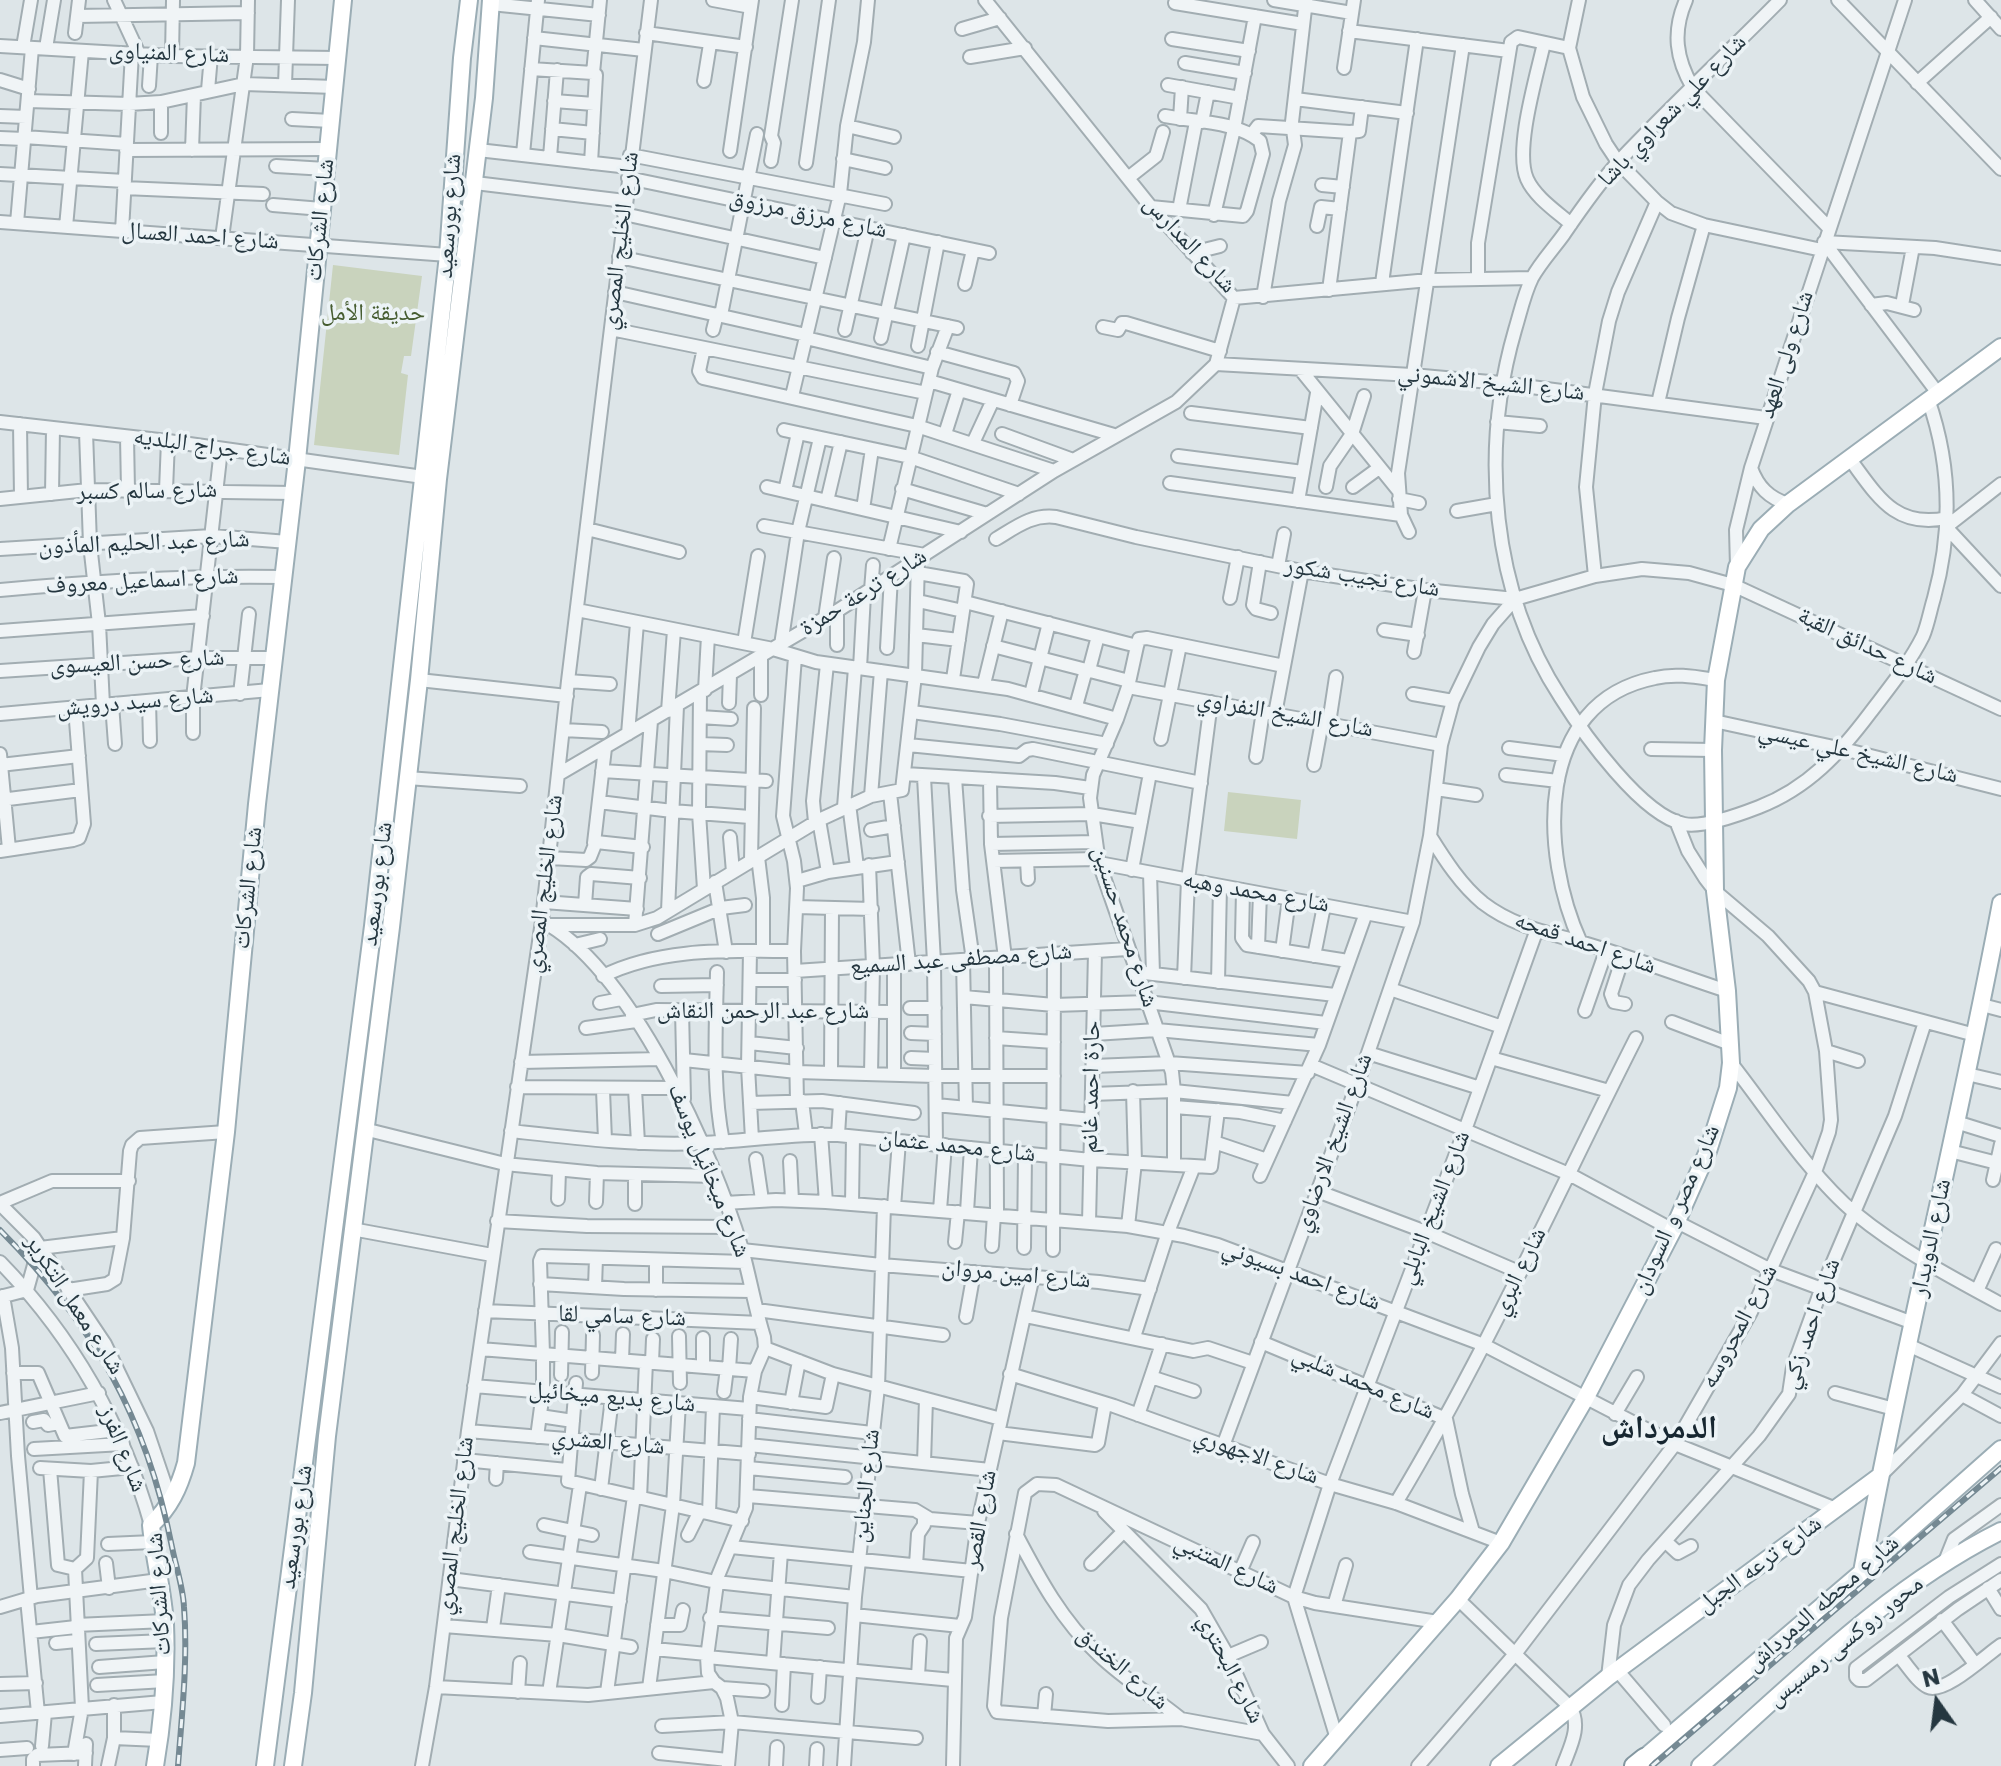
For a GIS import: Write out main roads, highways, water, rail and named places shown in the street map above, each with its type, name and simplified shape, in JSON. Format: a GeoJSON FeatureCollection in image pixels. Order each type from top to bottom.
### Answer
{"type":"FeatureCollection","features":[{"type":"Feature","properties":{"kind":"main road","name":"شارع الشركات"},"geometry":{"type":"LineString","coordinates":[[155,1766],[165,1681],[165,1621],[152,1534],[180,1484],[186,1463],[226,1132],[343,0]]}},
{"type":"Feature","properties":{"kind":"main road","name":"شارع بورسعيد"},"geometry":{"type":"LineString","coordinates":[[265,1766],[373,926],[448,255],[469,0]]}},
{"type":"Feature","properties":{"kind":"main road","name":"شارع بورسعيد"},"geometry":{"type":"LineString","coordinates":[[293,1766],[352,1229],[419,680],[438,479],[475,183],[491,2]]}},
{"type":"Feature","properties":{"kind":"main road"},"geometry":{"type":"LineString","coordinates":[[462,58],[470,67],[477,67],[487,60]]}},
{"type":"Feature","properties":{"kind":"main road"},"geometry":{"type":"LineString","coordinates":[[459,93],[472,90],[484,98]]}},
{"type":"Feature","properties":{"kind":"main road","name":"شارع مصر و السودان"},"geometry":{"type":"LineString","coordinates":[[1312,1766],[1458,1599],[1501,1543],[1585,1399],[1675,1226],[1718,1121],[1728,1088],[1731,1063],[1727,991],[1715,891],[1713,750],[1716,680],[1737,567],[1761,529],[1788,504],[2001,347]]}},
{"type":"Feature","properties":{"kind":"main road","name":"شارع الدويدار"},"geometry":{"type":"LineString","coordinates":[[1862,1572],[1956,1122],[1997,948],[2001,903]]}},
{"type":"Feature","properties":{"kind":"main road","name":"شارع محطه الدمرداش"},"geometry":{"type":"LineString","coordinates":[[1639,1762],[2001,1449]]}},
{"type":"Feature","properties":{"kind":"main road","name":"شارع ترعه الجبل"},"geometry":{"type":"LineString","coordinates":[[1499,1766],[1613,1674],[1880,1476]]}},
{"type":"Feature","properties":{"kind":"main road","name":"محور روكسى رمسيس"},"geometry":{"type":"LineString","coordinates":[[1700,1766],[1852,1632],[1944,1564],[2001,1531]]}},
{"type":"Feature","properties":{"kind":"main road"},"geometry":{"type":"LineString","coordinates":[[295,1546],[315,1550]]}},
{"type":"Feature","properties":{"kind":"main road"},"geometry":{"type":"LineString","coordinates":[[273,1692],[285,1702],[296,1700],[303,1693]]}},
{"type":"Feature","properties":{"kind":"main road"},"geometry":{"type":"LineString","coordinates":[[269,1728],[280,1724],[298,1725]]}},
{"type":"Feature","properties":{"kind":"railway"},"geometry":{"type":"LineString","coordinates":[[0,1230],[33,1265],[88,1337],[131,1414],[147,1455],[161,1500],[183,1600],[185,1667],[178,1766]]}},
{"type":"Feature","properties":{"kind":"railway"},"geometry":{"type":"LineString","coordinates":[[1652,1766],[2001,1468]]}},
{"type":"Feature","properties":{"kind":"district","name":"الدمرداش"},"geometry":{"type":"Point","coordinates":[1659,1430]}},
{"type":"Feature","properties":{"kind":"park label","name":"حديقة الأمل"},"geometry":{"type":"Point","coordinates":[373,314]}}]}
